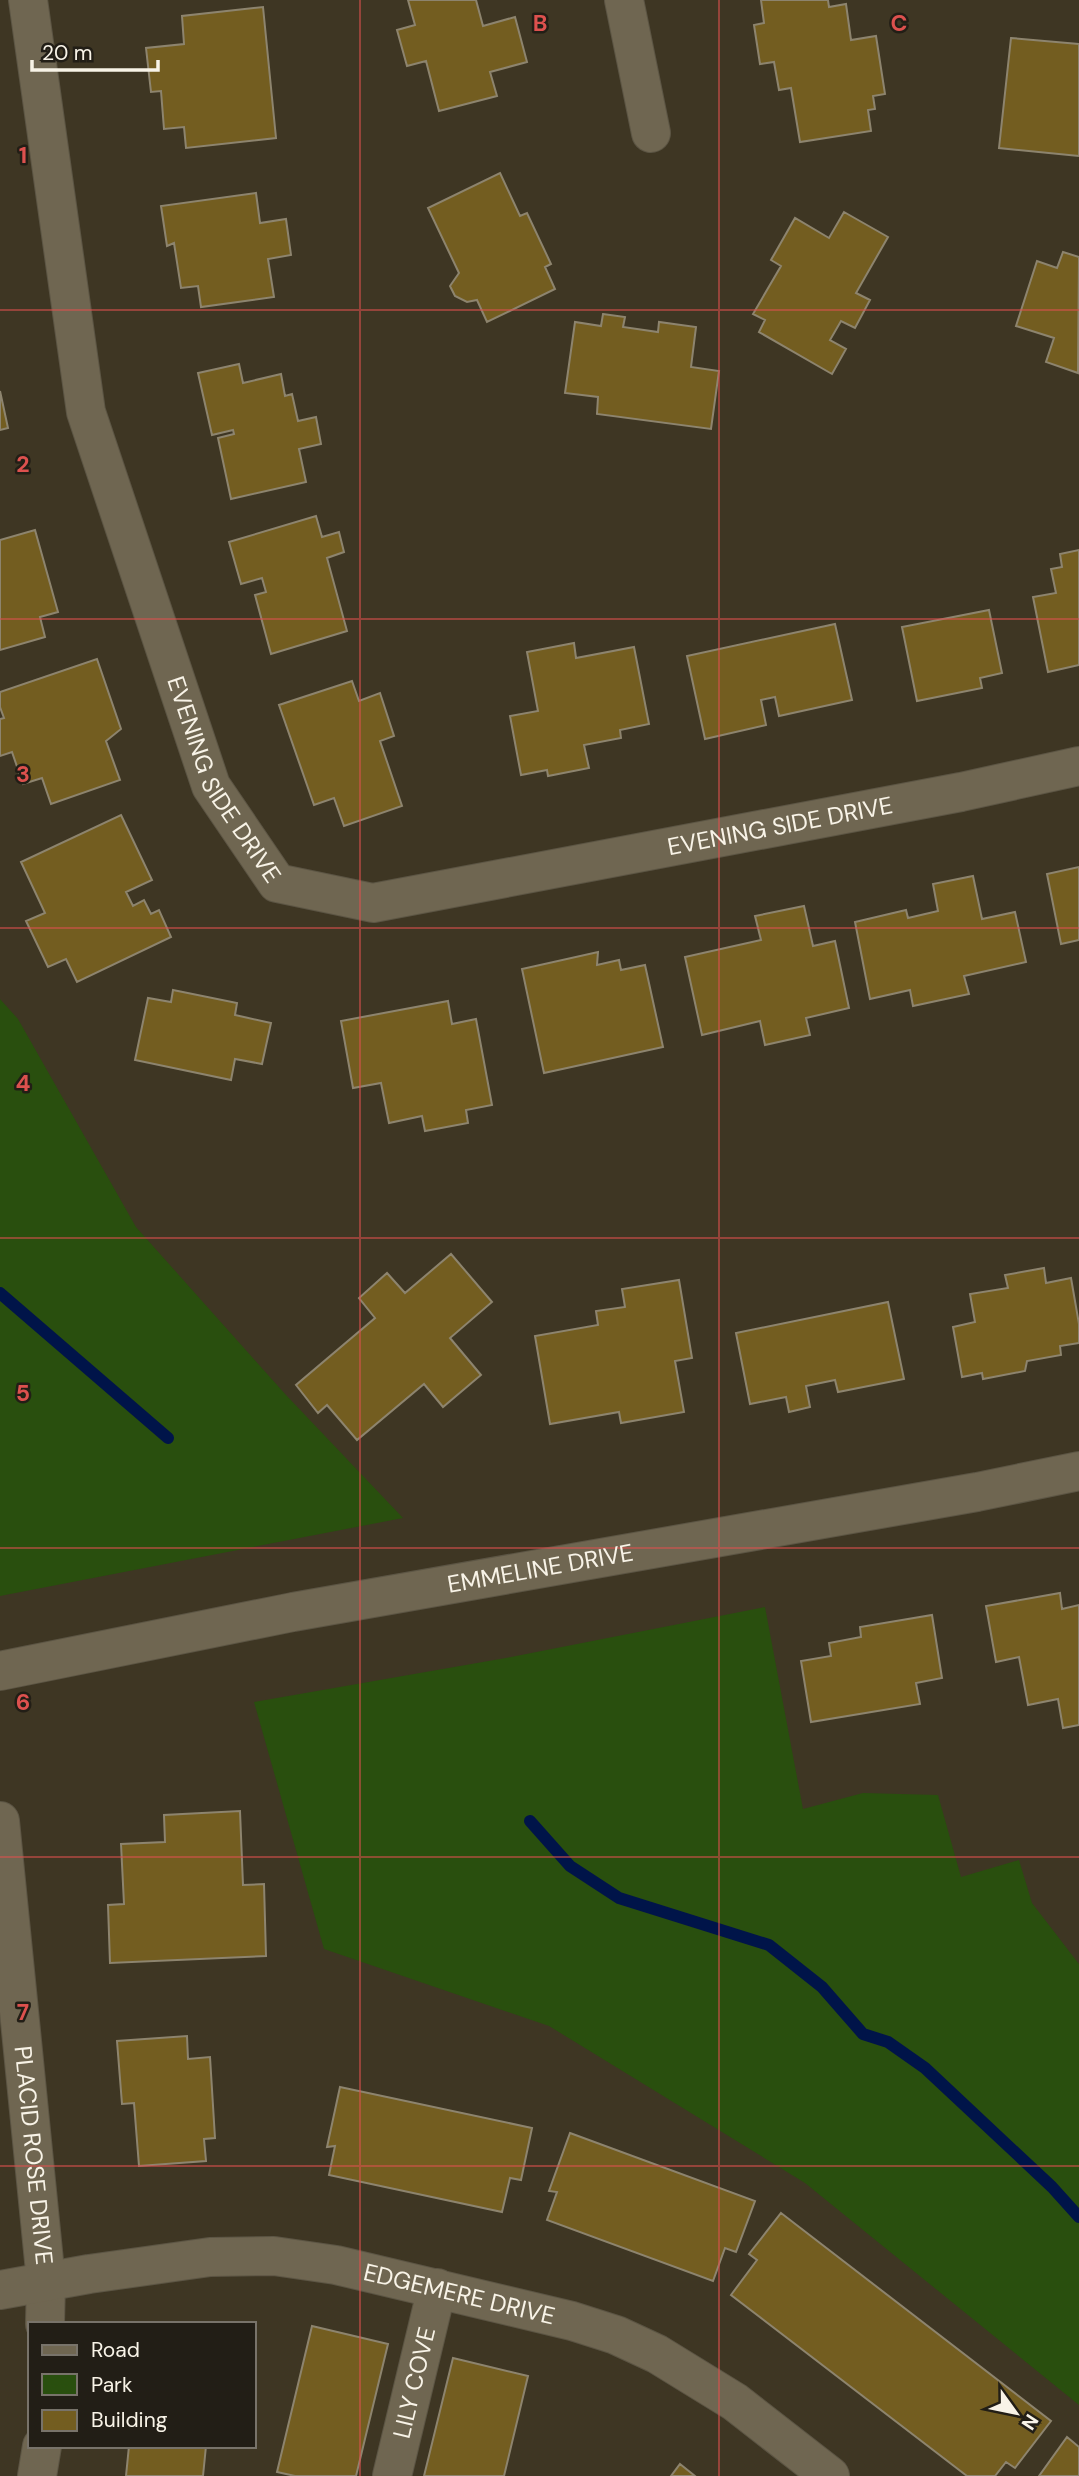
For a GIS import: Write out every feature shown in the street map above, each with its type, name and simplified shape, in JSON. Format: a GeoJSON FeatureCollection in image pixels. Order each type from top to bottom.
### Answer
{"type":"FeatureCollection","features":[{"type":"Feature","properties":{"kind":"street","name":"EVENING SIDE DRIVE"},"geometry":{"type":"LineString","coordinates":[[27,0],[86,412],[211,786],[277,884],[373,902],[961,792],[1079,766]]}},
{"type":"Feature","properties":{"kind":"street"},"geometry":{"type":"LineString","coordinates":[[624,0],[651,133]]}},
{"type":"Feature","properties":{"kind":"street","name":"EMMELINE DRIVE"},"geometry":{"type":"LineString","coordinates":[[0,1671],[293,1612],[977,1492],[1079,1471]]}},
{"type":"Feature","properties":{"kind":"street","name":"PLACID ROSE DRIVE"},"geometry":{"type":"LineString","coordinates":[[0,1821],[46,2281],[45,2322]]}},
{"type":"Feature","properties":{"kind":"street","name":"EDGEMERE DRIVE"},"geometry":{"type":"LineString","coordinates":[[0,2290],[210,2257],[274,2256],[326,2263],[572,2321],[616,2335],[657,2354],[735,2402],[830,2476]]}},
{"type":"Feature","properties":{"kind":"street","name":"LILY COVE"},"geometry":{"type":"LineString","coordinates":[[392,2476],[437,2288]]}},
{"type":"Feature","properties":{"kind":"street"},"geometry":{"type":"LineString","coordinates":[[37,2476],[42,2448]]}},
{"type":"Feature","properties":{"kind":"green space"},"geometry":{"type":"Polygon","coordinates":[[[0,999],[18,1019],[136,1227],[286,1395],[403,1518],[0,1596],[0,999]]]}},
{"type":"Feature","properties":{"kind":"green space"},"geometry":{"type":"Polygon","coordinates":[[[765,1607],[803,1809],[863,1793],[938,1795],[961,1877],[1019,1860],[1032,1903],[1079,1964],[1079,2405],[805,2183],[549,2026],[324,1949],[254,1702],[511,1657],[765,1607]]]}},
{"type":"Feature","properties":{"kind":"building"},"geometry":{"type":"Polygon","coordinates":[[[408,0],[476,0],[483,26],[515,17],[527,62],[490,72],[497,96],[439,111],[426,61],[407,66],[397,30],[415,25],[408,0]]]}},
{"type":"Feature","properties":{"kind":"building"},"geometry":{"type":"Polygon","coordinates":[[[761,0],[828,0],[829,7],[846,4],[851,40],[876,36],[885,94],[873,96],[875,109],[868,110],[871,131],[800,142],[791,88],[779,90],[774,62],[760,64],[754,25],[764,23],[761,0]]]}},
{"type":"Feature","properties":{"kind":"building"},"geometry":{"type":"Polygon","coordinates":[[[263,7],[276,138],[186,148],[184,127],[164,129],[161,91],[151,92],[146,48],[184,44],[182,16],[263,7]]]}},
{"type":"Feature","properties":{"kind":"building"},"geometry":{"type":"Polygon","coordinates":[[[1011,38],[1079,44],[1079,156],[999,148],[1011,38]]]}},
{"type":"Feature","properties":{"kind":"building"},"geometry":{"type":"Polygon","coordinates":[[[500,173],[520,216],[527,213],[551,264],[545,267],[555,289],[487,322],[477,300],[467,302],[455,296],[450,286],[459,273],[428,208],[500,173]]]}},
{"type":"Feature","properties":{"kind":"building"},"geometry":{"type":"Polygon","coordinates":[[[256,193],[260,223],[286,219],[291,255],[268,259],[274,297],[201,307],[198,286],[181,288],[174,243],[167,246],[161,206],[256,193]]]}},
{"type":"Feature","properties":{"kind":"building"},"geometry":{"type":"Polygon","coordinates":[[[844,212],[888,237],[856,293],[870,300],[855,328],[841,321],[830,340],[846,349],[832,374],[759,332],[765,320],[753,314],[781,266],[771,260],[795,218],[829,238],[844,212]]]}},
{"type":"Feature","properties":{"kind":"building"},"geometry":{"type":"Polygon","coordinates":[[[1063,252],[1079,257],[1078,373],[1046,362],[1054,338],[1016,326],[1037,261],[1057,268],[1063,252]]]}},
{"type":"Feature","properties":{"kind":"building"},"geometry":{"type":"Polygon","coordinates":[[[603,314],[625,317],[623,327],[658,332],[659,322],[696,327],[691,367],[719,371],[711,429],[597,414],[598,397],[565,393],[575,322],[601,326],[603,314]]]}},
{"type":"Feature","properties":{"kind":"building"},"geometry":{"type":"Polygon","coordinates":[[[239,364],[243,383],[281,374],[285,396],[292,394],[298,421],[316,417],[321,444],[299,449],[306,482],[231,499],[218,438],[234,434],[233,430],[212,435],[198,373],[239,364]]]}},
{"type":"Feature","properties":{"kind":"building"},"geometry":{"type":"Polygon","coordinates":[[[0,391],[8,428],[0,430],[0,391]]]}},
{"type":"Feature","properties":{"kind":"building"},"geometry":{"type":"Polygon","coordinates":[[[316,516],[322,537],[339,532],[344,552],[327,558],[347,631],[271,654],[255,595],[266,592],[262,578],[241,584],[229,542],[316,516]]]}},
{"type":"Feature","properties":{"kind":"building"},"geometry":{"type":"Polygon","coordinates":[[[35,530],[58,612],[40,617],[45,637],[0,650],[0,540],[35,530]]]}},
{"type":"Feature","properties":{"kind":"building"},"geometry":{"type":"Polygon","coordinates":[[[1079,550],[1079,665],[1048,672],[1033,597],[1056,593],[1051,569],[1062,567],[1060,554],[1079,550]]]}},
{"type":"Feature","properties":{"kind":"building"},"geometry":{"type":"Polygon","coordinates":[[[989,610],[1002,673],[980,678],[982,688],[917,701],[902,627],[989,610]]]}},
{"type":"Feature","properties":{"kind":"building"},"geometry":{"type":"Polygon","coordinates":[[[835,624],[852,700],[779,716],[775,697],[761,700],[766,725],[705,739],[687,656],[835,624]]]}},
{"type":"Feature","properties":{"kind":"building"},"geometry":{"type":"Polygon","coordinates":[[[574,643],[576,658],[634,647],[649,724],[620,730],[621,738],[584,745],[589,768],[548,776],[547,770],[521,775],[510,716],[538,711],[527,652],[574,643]]]}},
{"type":"Feature","properties":{"kind":"building"},"geometry":{"type":"Polygon","coordinates":[[[97,659],[121,729],[106,741],[120,780],[51,804],[42,778],[23,784],[12,752],[0,756],[0,719],[4,718],[0,707],[0,692],[97,659]]]}},
{"type":"Feature","properties":{"kind":"building"},"geometry":{"type":"Polygon","coordinates":[[[352,681],[359,701],[380,693],[394,736],[380,741],[402,806],[344,826],[334,798],[314,805],[279,705],[352,681]]]}},
{"type":"Feature","properties":{"kind":"building"},"geometry":{"type":"Polygon","coordinates":[[[121,815],[152,880],[126,892],[133,906],[144,900],[151,914],[159,910],[171,937],[77,982],[66,959],[48,967],[26,921],[45,913],[21,862],[121,815]]]}},
{"type":"Feature","properties":{"kind":"building"},"geometry":{"type":"Polygon","coordinates":[[[1079,867],[1079,940],[1061,944],[1047,874],[1079,867]]]}},
{"type":"Feature","properties":{"kind":"building"},"geometry":{"type":"Polygon","coordinates":[[[973,876],[982,919],[1015,912],[1026,962],[964,976],[969,994],[913,1006],[910,990],[870,999],[855,922],[906,910],[908,918],[938,911],[933,884],[973,876]]]}},
{"type":"Feature","properties":{"kind":"building"},"geometry":{"type":"Polygon","coordinates":[[[804,906],[813,946],[835,941],[849,1008],[806,1018],[810,1035],[765,1045],[760,1021],[702,1035],[685,957],[761,940],[755,916],[804,906]]]}},
{"type":"Feature","properties":{"kind":"building"},"geometry":{"type":"Polygon","coordinates":[[[598,952],[597,965],[619,960],[621,970],[645,965],[663,1047],[544,1073],[522,969],[598,952]]]}},
{"type":"Feature","properties":{"kind":"building"},"geometry":{"type":"Polygon","coordinates":[[[173,990],[237,1003],[235,1015],[271,1023],[262,1064],[235,1059],[231,1080],[135,1060],[148,998],[171,1002],[173,990]]]}},
{"type":"Feature","properties":{"kind":"building"},"geometry":{"type":"Polygon","coordinates":[[[448,1001],[452,1024],[476,1019],[492,1105],[466,1110],[468,1123],[425,1131],[422,1116],[389,1123],[381,1083],[353,1088],[341,1021],[448,1001]]]}},
{"type":"Feature","properties":{"kind":"building"},"geometry":{"type":"Polygon","coordinates":[[[451,1254],[492,1302],[450,1338],[481,1375],[443,1407],[424,1384],[357,1440],[327,1405],[318,1413],[296,1385],[375,1318],[359,1298],[387,1273],[405,1293],[451,1254]]]}},
{"type":"Feature","properties":{"kind":"building"},"geometry":{"type":"Polygon","coordinates":[[[1044,1268],[1046,1283],[1071,1278],[1079,1324],[1079,1343],[1060,1346],[1061,1355],[1027,1361],[1025,1371],[983,1379],[982,1373],[962,1377],[953,1327],[975,1322],[970,1294],[1008,1288],[1005,1275],[1044,1268]]]}},
{"type":"Feature","properties":{"kind":"building"},"geometry":{"type":"Polygon","coordinates":[[[679,1280],[692,1358],[675,1361],[684,1412],[621,1423],[619,1412],[550,1424],[535,1336],[598,1325],[596,1311],[625,1307],[622,1289],[679,1280]]]}},
{"type":"Feature","properties":{"kind":"building"},"geometry":{"type":"Polygon","coordinates":[[[888,1302],[904,1379],[838,1392],[835,1380],[806,1386],[810,1407],[789,1412],[786,1397],[750,1404],[736,1333],[888,1302]]]}},
{"type":"Feature","properties":{"kind":"building"},"geometry":{"type":"Polygon","coordinates":[[[1060,1593],[1062,1609],[1079,1605],[1079,1725],[1063,1728],[1058,1699],[1028,1705],[1019,1657],[996,1662],[986,1606],[1060,1593]]]}},
{"type":"Feature","properties":{"kind":"building"},"geometry":{"type":"Polygon","coordinates":[[[932,1615],[942,1678],[916,1683],[920,1704],[811,1722],[801,1661],[831,1656],[829,1643],[861,1637],[860,1627],[932,1615]]]}},
{"type":"Feature","properties":{"kind":"building"},"geometry":{"type":"Polygon","coordinates":[[[240,1811],[243,1885],[264,1884],[266,1956],[110,1963],[108,1905],[124,1904],[121,1844],[165,1842],[164,1815],[240,1811]]]}},
{"type":"Feature","properties":{"kind":"building"},"geometry":{"type":"Polygon","coordinates":[[[187,2036],[188,2059],[210,2057],[215,2138],[204,2139],[206,2161],[139,2166],[134,2103],[122,2104],[117,2041],[187,2036]]]}},
{"type":"Feature","properties":{"kind":"building"},"geometry":{"type":"Polygon","coordinates":[[[340,2087],[532,2128],[521,2180],[510,2178],[502,2212],[329,2175],[335,2146],[327,2147],[340,2087]]]}},
{"type":"Feature","properties":{"kind":"building"},"geometry":{"type":"Polygon","coordinates":[[[570,2133],[755,2201],[736,2252],[725,2248],[713,2281],[547,2220],[557,2192],[549,2191],[570,2133]]]}},
{"type":"Feature","properties":{"kind":"building"},"geometry":{"type":"Polygon","coordinates":[[[781,2213],[1051,2421],[1015,2468],[1006,2462],[995,2476],[967,2476],[731,2295],[757,2260],[749,2254],[781,2213]]]}},
{"type":"Feature","properties":{"kind":"building"},"geometry":{"type":"Polygon","coordinates":[[[312,2326],[388,2344],[356,2476],[295,2476],[277,2472],[312,2326]]]}},
{"type":"Feature","properties":{"kind":"building"},"geometry":{"type":"Polygon","coordinates":[[[453,2358],[528,2376],[504,2476],[424,2476],[453,2358]]]}},
{"type":"Feature","properties":{"kind":"building"},"geometry":{"type":"Polygon","coordinates":[[[1067,2437],[1079,2447],[1079,2476],[1039,2476],[1067,2437]]]}},
{"type":"Feature","properties":{"kind":"building"},"geometry":{"type":"Polygon","coordinates":[[[129,2448],[206,2448],[203,2476],[126,2476],[129,2448]]]}},
{"type":"Feature","properties":{"kind":"building"},"geometry":{"type":"Polygon","coordinates":[[[680,2464],[695,2476],[671,2476],[680,2464]]]}},
{"type":"Feature","properties":{"kind":"waterway"},"geometry":{"type":"LineString","coordinates":[[0,1293],[168,1438]]}},
{"type":"Feature","properties":{"kind":"waterway"},"geometry":{"type":"LineString","coordinates":[[530,1821],[570,1866],[619,1898],[769,1945],[822,1987],[863,2034],[888,2042],[925,2068],[1052,2187],[1079,2217]]}}]}
